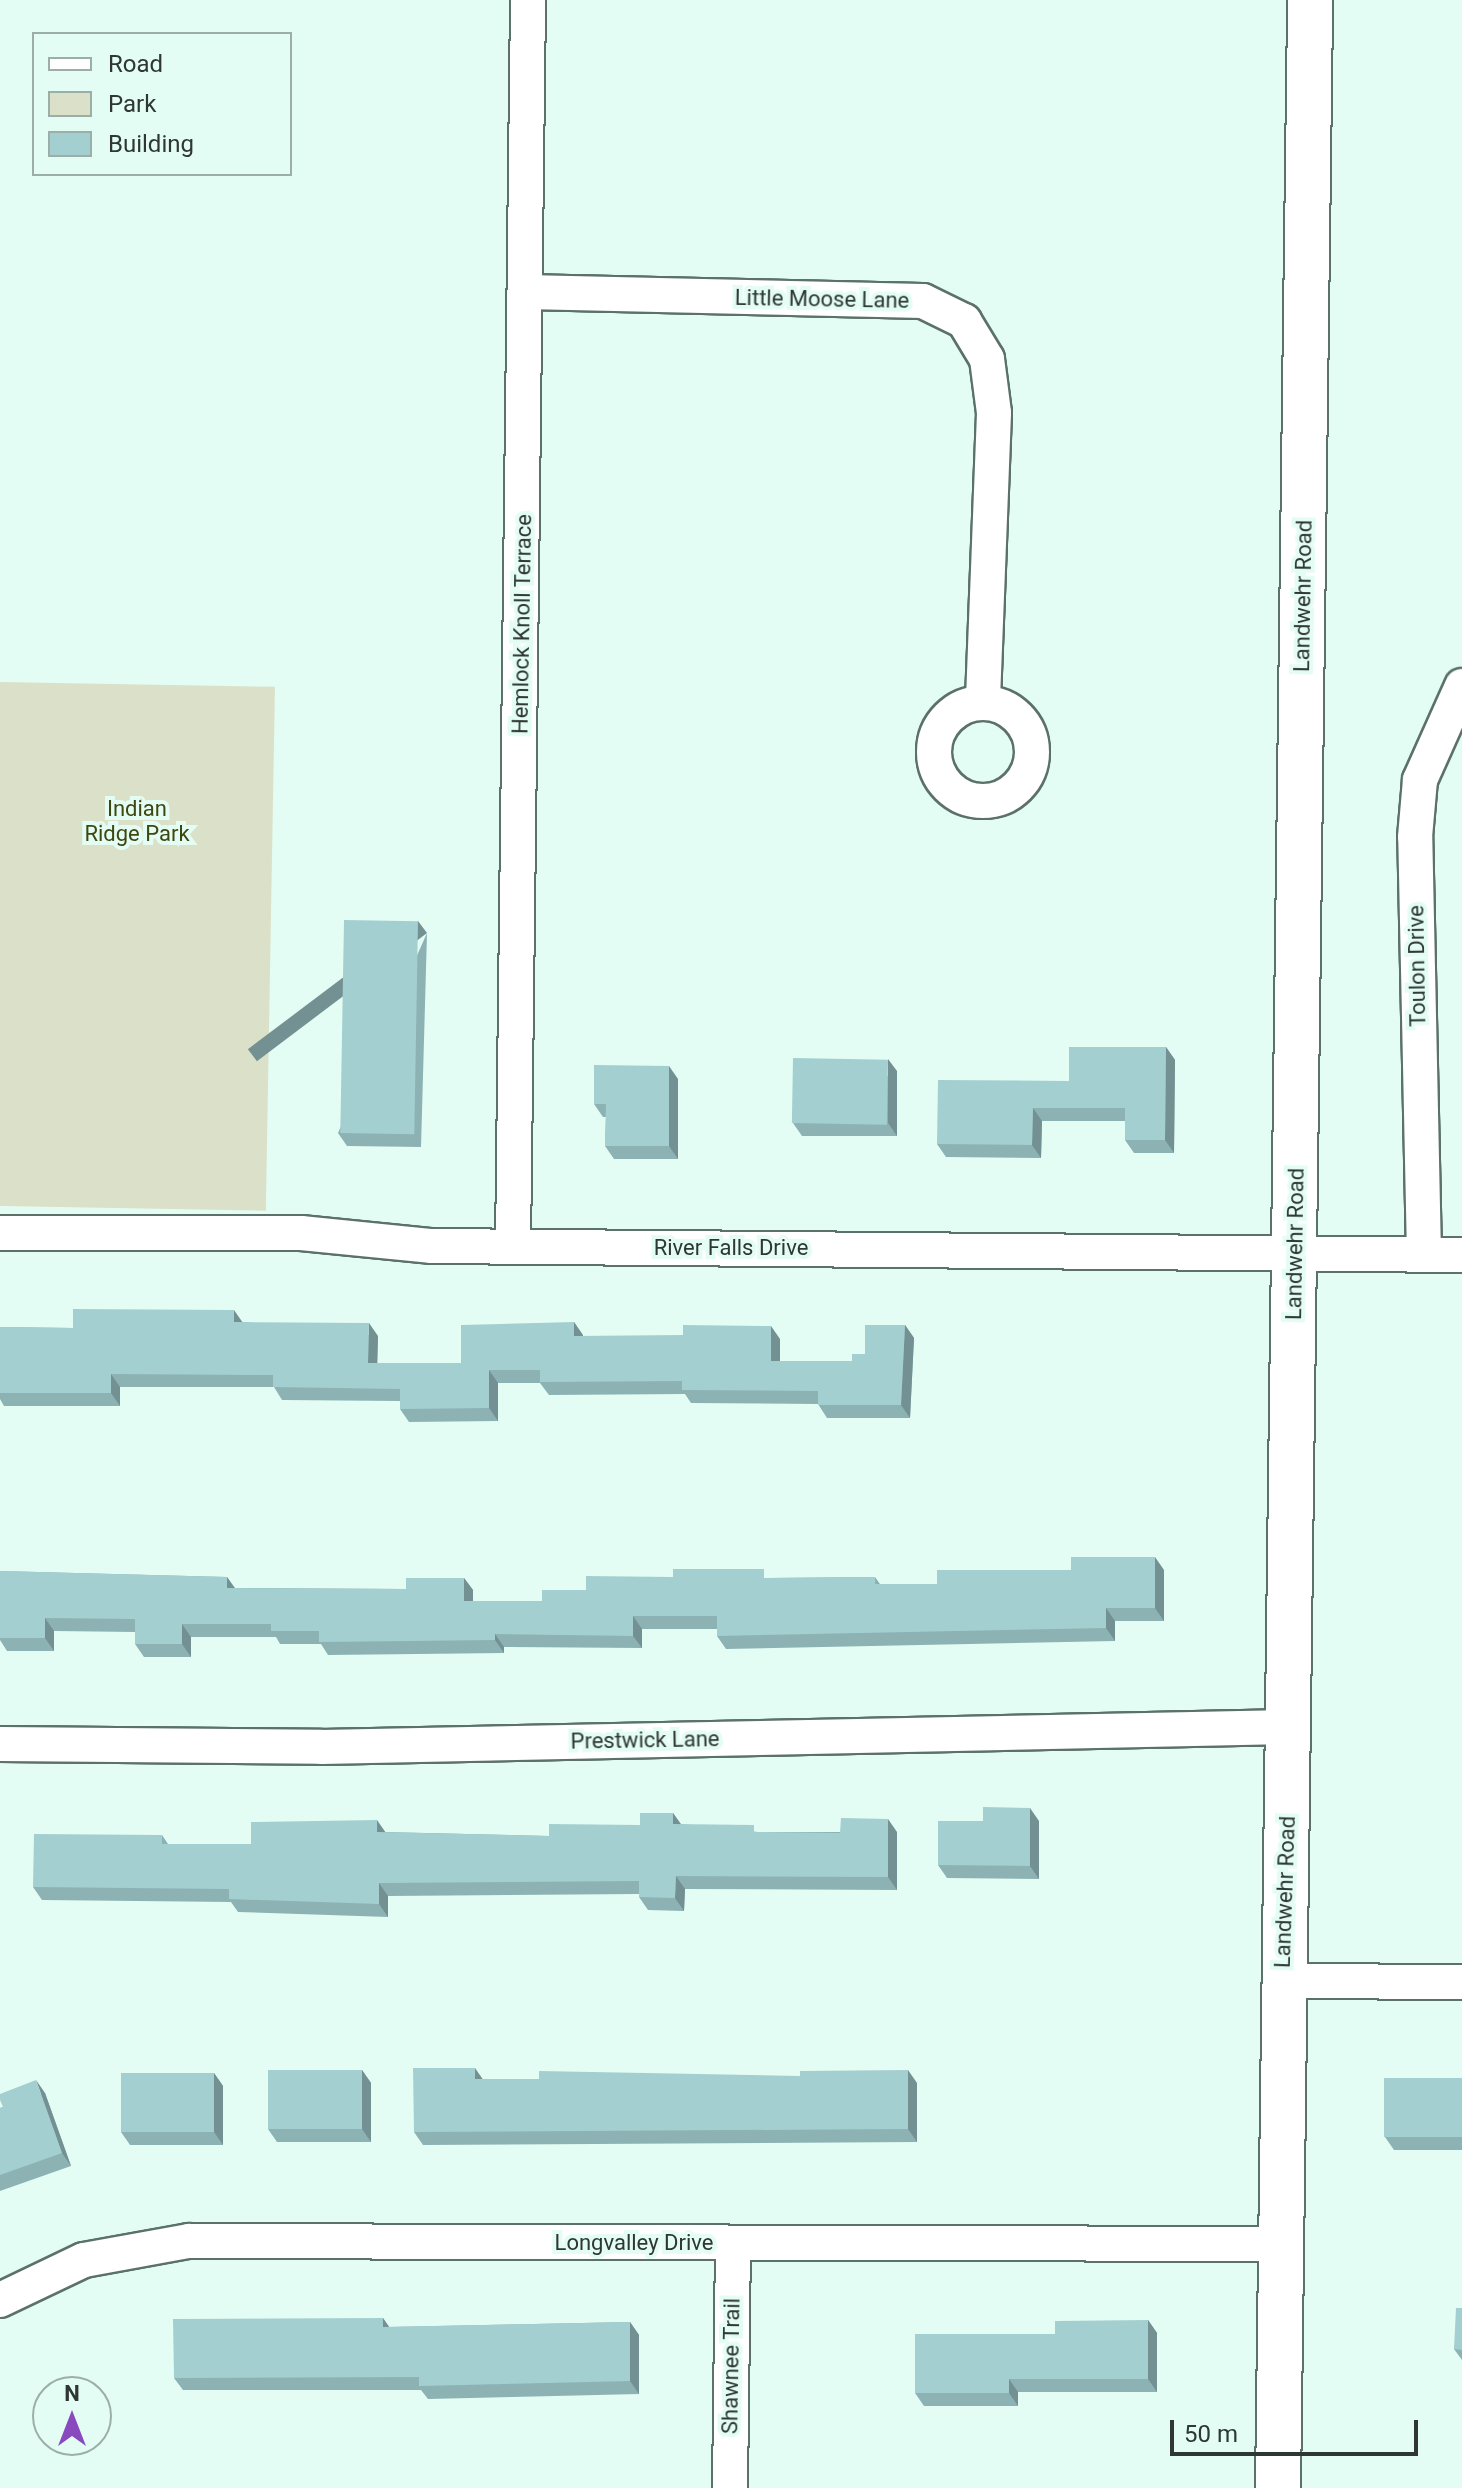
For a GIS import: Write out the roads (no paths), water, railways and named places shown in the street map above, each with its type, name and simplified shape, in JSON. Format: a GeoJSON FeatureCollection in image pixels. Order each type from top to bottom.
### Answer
{"type":"FeatureCollection","features":[{"type":"Feature","properties":{"kind":"main road","name":"Landwehr Road"},"geometry":{"type":"LineString","coordinates":[[1278,2488],[1282,1981],[1289,1727],[1310,0]]}},
{"type":"Feature","properties":{"kind":"street","name":"Hemlock Knoll Terrace"},"geometry":{"type":"LineString","coordinates":[[513,1247],[528,0]]}},
{"type":"Feature","properties":{"kind":"street","name":"Little Moose Lane"},"geometry":{"type":"LineString","coordinates":[[526,292],[923,301],[964,321],[987,359],[994,413],[983,703]]}},
{"type":"Feature","properties":{"kind":"street","name":"Toulon Drive"},"geometry":{"type":"LineString","coordinates":[[1424,1255],[1415,837],[1420,780],[1462,686]]}},
{"type":"Feature","properties":{"kind":"street","name":"River Falls Drive"},"geometry":{"type":"LineString","coordinates":[[0,1233],[301,1233],[432,1246],[1462,1255]]}},
{"type":"Feature","properties":{"kind":"street","name":"Prestwick Lane"},"geometry":{"type":"LineString","coordinates":[[0,1744],[337,1747],[1289,1727]]}},
{"type":"Feature","properties":{"kind":"street"},"geometry":{"type":"LineString","coordinates":[[1282,1981],[1462,1982]]}},
{"type":"Feature","properties":{"kind":"street","name":"Longvalley Drive"},"geometry":{"type":"LineString","coordinates":[[0,2300],[84,2260],[189,2241],[1279,2244]]}},
{"type":"Feature","properties":{"kind":"street","name":"Shawnee Trail"},"geometry":{"type":"LineString","coordinates":[[730,2488],[733,2244]]}},
{"type":"Feature","properties":{"kind":"park label","name":"Indian Ridge Park"},"geometry":{"type":"Point","coordinates":[137,820]}}]}
